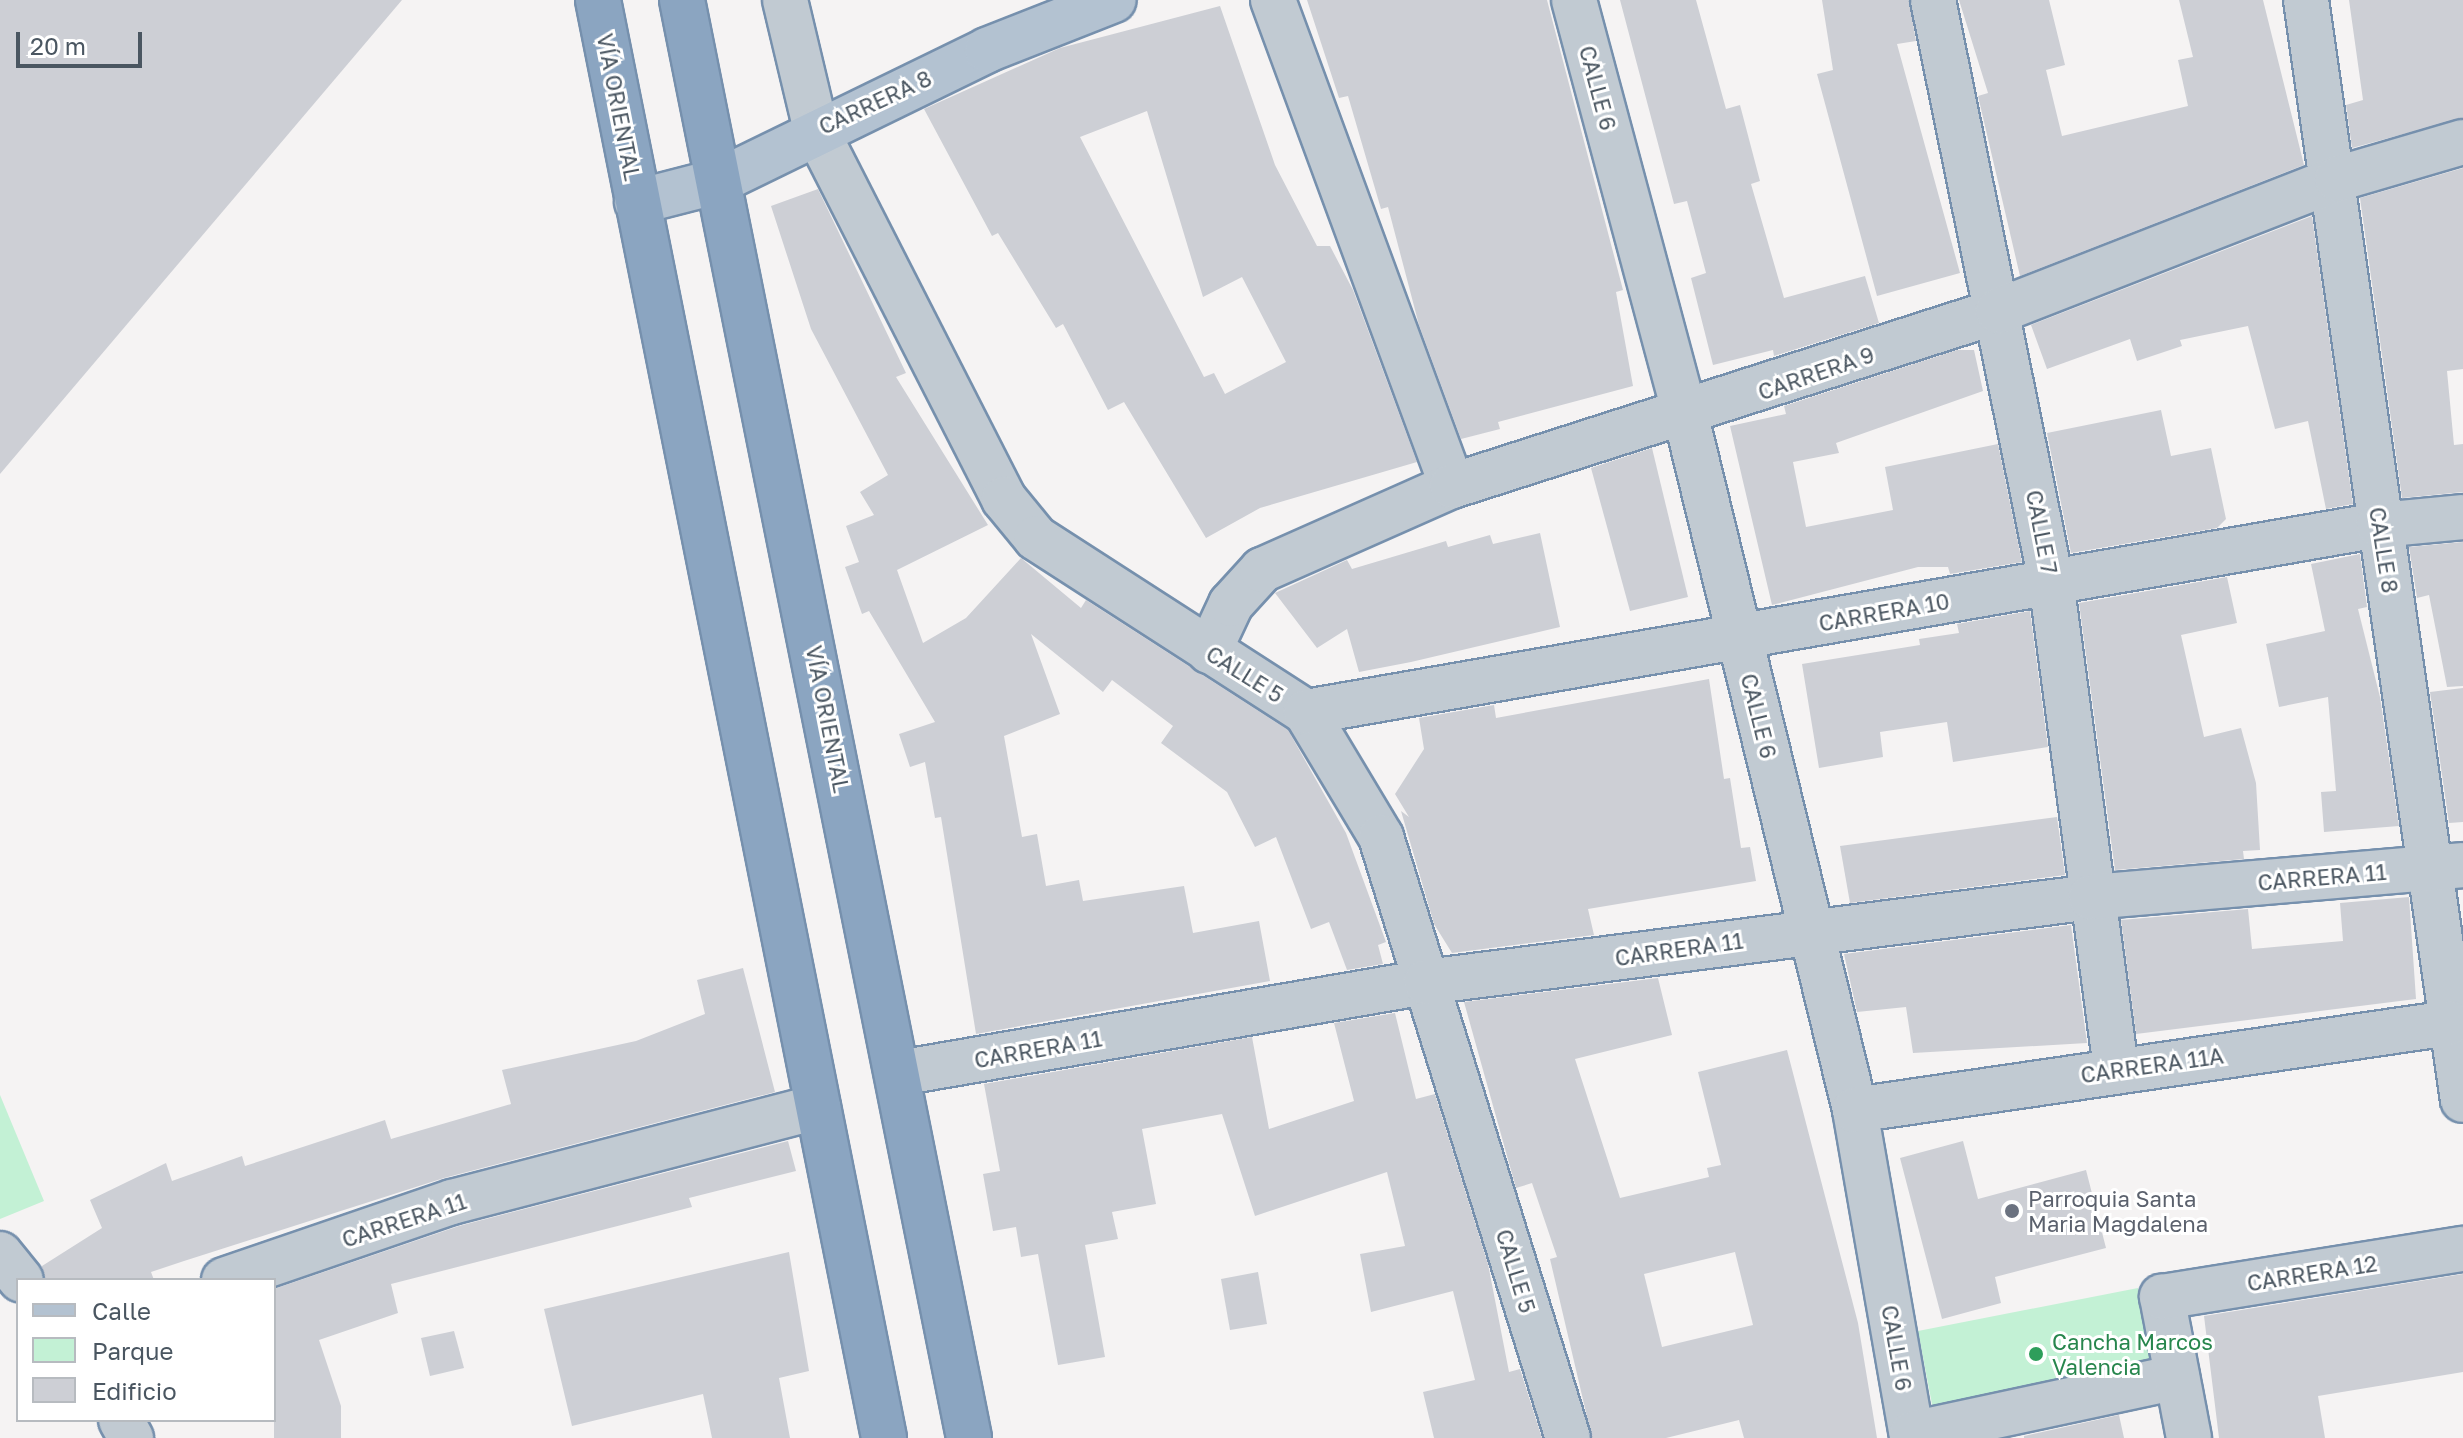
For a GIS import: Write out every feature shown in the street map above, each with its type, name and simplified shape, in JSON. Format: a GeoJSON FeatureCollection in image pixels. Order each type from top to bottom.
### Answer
{"type":"FeatureCollection","features":[{"type":"Feature","properties":{"kind":"highway","name":"VÍA ORIENTAL"},"geometry":{"type":"LineString","coordinates":[[598,0],[884,1438]]}},
{"type":"Feature","properties":{"kind":"highway","name":"VÍA ORIENTAL"},"geometry":{"type":"LineString","coordinates":[[682,0],[899,1073],[969,1438]]}},
{"type":"Feature","properties":{"kind":"main road","name":"CARRERA 8"},"geometry":{"type":"LineString","coordinates":[[637,202],[719,181],[816,130],[1114,0]]}},
{"type":"Feature","properties":{"kind":"street","name":"CALLE 5"},"geometry":{"type":"LineString","coordinates":[[785,0],[816,130],[1004,499],[1036,538],[1306,712],[1381,837],[1568,1438]]}},
{"type":"Feature","properties":{"kind":"street"},"geometry":{"type":"LineString","coordinates":[[1273,0],[1452,486]]}},
{"type":"Feature","properties":{"kind":"street","name":"CALLE 6"},"geometry":{"type":"LineString","coordinates":[[1574,0],[1686,417],[1855,1110],[1912,1436]]}},
{"type":"Feature","properties":{"kind":"street","name":"CALLE 7"},"geometry":{"type":"LineString","coordinates":[[1933,0],[2051,581],[2116,1070]]}},
{"type":"Feature","properties":{"kind":"street","name":"CALLE 8"},"geometry":{"type":"LineString","coordinates":[[2306,0],[2337,179],[2379,525],[2449,866],[2449,1023],[2463,1100]]}},
{"type":"Feature","properties":{"kind":"street","name":"CARRERA 9"},"geometry":{"type":"LineString","coordinates":[[1209,651],[1231,604],[1262,570],[1452,486],[1686,417],[1998,311],[2337,179],[2463,142]]}},
{"type":"Feature","properties":{"kind":"street","name":"CARRERA 10"},"geometry":{"type":"LineString","coordinates":[[1306,712],[1740,639],[2051,581],[2379,525],[2463,517]]}},
{"type":"Feature","properties":{"kind":"street","name":"CARRERA 11"},"geometry":{"type":"LineString","coordinates":[[899,1073],[1426,982],[2091,897],[2449,866]]}},
{"type":"Feature","properties":{"kind":"street","name":"CARRERA 11A"},"geometry":{"type":"LineString","coordinates":[[1855,1110],[2449,1023]]}},
{"type":"Feature","properties":{"kind":"street","name":"CARRERA 11"},"geometry":{"type":"LineString","coordinates":[[230,1278],[452,1202],[818,1107]]}},
{"type":"Feature","properties":{"kind":"street","name":"CARRERA 12"},"geometry":{"type":"LineString","coordinates":[[2177,1377],[2162,1297],[2463,1249]]}},
{"type":"Feature","properties":{"kind":"street"},"geometry":{"type":"LineString","coordinates":[[0,1254],[19,1278]]}},
{"type":"Feature","properties":{"kind":"street"},"geometry":{"type":"LineString","coordinates":[[1912,1436],[2177,1377],[2189,1438]]}},
{"type":"Feature","properties":{"kind":"green space"},"geometry":{"type":"Polygon","coordinates":[[[0,1095],[44,1201],[0,1219],[0,1095]]]}},
{"type":"Feature","properties":{"kind":"green space","name":"Cancha Marcos Valencia"},"geometry":{"type":"Polygon","coordinates":[[[2138,1288],[2155,1376],[1935,1420],[1918,1331],[2138,1288]]]}},
{"type":"Feature","properties":{"kind":"building"},"geometry":{"type":"Polygon","coordinates":[[[0,0],[402,0],[0,474],[0,0]]]}},
{"type":"Feature","properties":{"kind":"building"},"geometry":{"type":"Polygon","coordinates":[[[1307,0],[1547,0],[1623,290],[1616,292],[1633,386],[1498,422],[1500,429],[1461,439],[1419,325],[1388,207],[1381,209],[1348,96],[1339,98],[1307,0]]]}},
{"type":"Feature","properties":{"kind":"building"},"geometry":{"type":"Polygon","coordinates":[[[1620,0],[1696,0],[1726,109],[1740,105],[1760,181],[1751,184],[1784,298],[1865,276],[1879,323],[1774,356],[1773,350],[1713,365],[1691,278],[1706,273],[1687,201],[1674,204],[1620,0]]]}},
{"type":"Feature","properties":{"kind":"building"},"geometry":{"type":"Polygon","coordinates":[[[1822,0],[1909,0],[1916,41],[1897,44],[1960,273],[1877,296],[1817,74],[1833,70],[1822,0]]]}},
{"type":"Feature","properties":{"kind":"building"},"geometry":{"type":"Polygon","coordinates":[[[1959,0],[2049,0],[2065,65],[2046,70],[2062,136],[2188,106],[2178,60],[2193,57],[2179,0],[2263,0],[2304,165],[2020,276],[1978,96],[1988,93],[1959,0]]]}},
{"type":"Feature","properties":{"kind":"building"},"geometry":{"type":"Polygon","coordinates":[[[2349,0],[2463,0],[2463,118],[2352,148],[2346,105],[2363,100],[2349,0]]]}},
{"type":"Feature","properties":{"kind":"building"},"geometry":{"type":"Polygon","coordinates":[[[1220,6],[1275,165],[1317,246],[1330,246],[1353,290],[1417,462],[1260,508],[1206,538],[1124,402],[1108,410],[1063,324],[1056,328],[998,233],[992,236],[924,109],[1060,48],[1220,6]],[[1147,111],[1080,137],[1204,377],[1214,373],[1225,394],[1286,362],[1242,277],[1203,297],[1147,111]]]}},
{"type":"Feature","properties":{"kind":"building"},"geometry":{"type":"Polygon","coordinates":[[[2463,168],[2463,369],[2447,371],[2454,445],[2463,444],[2463,492],[2402,498],[2360,198],[2463,168]]]}},
{"type":"Feature","properties":{"kind":"building"},"geometry":{"type":"Polygon","coordinates":[[[818,189],[906,373],[896,377],[988,525],[897,570],[923,643],[966,618],[1021,558],[1081,608],[1086,600],[1288,730],[1346,833],[1386,942],[1378,945],[1383,964],[1347,970],[1329,922],[1311,929],[1276,837],[1255,847],[1227,792],[1161,743],[1173,726],[1112,680],[1103,692],[1031,634],[1060,714],[1004,736],[1022,837],[1037,834],[1046,886],[1079,880],[1083,901],[1184,886],[1193,933],[1259,921],[1270,981],[976,1034],[941,817],[935,818],[925,762],[910,767],[899,734],[935,722],[869,611],[862,614],[845,567],[859,562],[846,526],[874,515],[860,492],[888,475],[811,329],[771,206],[818,189]]]}},
{"type":"Feature","properties":{"kind":"building"},"geometry":{"type":"Polygon","coordinates":[[[2312,216],[2353,504],[2326,509],[2308,421],[2275,429],[2248,326],[2180,340],[2182,346],[2137,361],[2130,339],[2047,369],[2031,325],[2312,216]]]}},
{"type":"Feature","properties":{"kind":"building"},"geometry":{"type":"Polygon","coordinates":[[[1957,350],[1974,350],[1983,391],[1836,443],[1839,453],[1793,462],[1806,527],[1893,510],[1885,467],[1998,444],[2022,562],[1950,574],[1948,567],[1918,567],[1772,605],[1730,426],[1786,414],[1784,406],[1957,350]]]}},
{"type":"Feature","properties":{"kind":"building"},"geometry":{"type":"Polygon","coordinates":[[[2161,410],[2171,456],[2211,448],[2226,519],[2217,528],[2071,553],[2047,433],[2161,410]]]}},
{"type":"Feature","properties":{"kind":"building"},"geometry":{"type":"Polygon","coordinates":[[[1652,448],[1688,597],[1630,611],[1591,468],[1652,448]]]}},
{"type":"Feature","properties":{"kind":"building"},"geometry":{"type":"Polygon","coordinates":[[[1540,533],[1560,627],[1411,662],[1359,672],[1347,629],[1317,648],[1275,593],[1347,560],[1352,569],[1446,541],[1448,547],[1490,535],[1493,544],[1540,533]]]}},
{"type":"Feature","properties":{"kind":"building"},"geometry":{"type":"Polygon","coordinates":[[[2463,542],[2463,686],[2447,687],[2429,595],[2417,598],[2409,547],[2463,542]]]}},
{"type":"Feature","properties":{"kind":"building"},"geometry":{"type":"Polygon","coordinates":[[[2360,554],[2367,607],[2358,609],[2380,697],[2399,826],[2324,832],[2321,792],[2336,791],[2328,697],[2279,707],[2266,644],[2325,631],[2311,564],[2360,554]]]}},
{"type":"Feature","properties":{"kind":"building"},"geometry":{"type":"Polygon","coordinates":[[[2227,577],[2237,623],[2181,635],[2204,737],[2241,728],[2256,783],[2260,850],[2243,851],[2244,859],[2115,870],[2079,603],[2227,577]]]}},
{"type":"Feature","properties":{"kind":"building"},"geometry":{"type":"Polygon","coordinates":[[[2030,611],[2048,747],[1953,762],[1947,722],[1880,732],[1883,757],[1819,768],[1802,664],[1920,645],[1919,639],[1959,633],[1957,624],[2030,611]]]}},
{"type":"Feature","properties":{"kind":"building"},"geometry":{"type":"Polygon","coordinates":[[[1709,679],[1724,779],[1730,778],[1741,848],[1750,847],[1756,881],[1588,909],[1594,935],[1452,953],[1434,924],[1401,811],[1409,817],[1395,794],[1424,749],[1419,718],[1494,705],[1496,718],[1709,679]]]}},
{"type":"Feature","properties":{"kind":"building"},"geometry":{"type":"Polygon","coordinates":[[[2463,688],[2463,822],[2449,823],[2430,692],[2463,688]]]}},
{"type":"Feature","properties":{"kind":"building"},"geometry":{"type":"Polygon","coordinates":[[[2057,817],[2065,875],[1850,903],[1840,846],[2057,817]]]}},
{"type":"Feature","properties":{"kind":"building"},"geometry":{"type":"Polygon","coordinates":[[[2409,897],[2416,999],[2136,1034],[2121,920],[2248,909],[2252,949],[2343,941],[2340,903],[2409,897]]]}},
{"type":"Feature","properties":{"kind":"building"},"geometry":{"type":"Polygon","coordinates":[[[2071,925],[2087,1043],[1913,1053],[1906,1007],[1857,1012],[1844,954],[2071,925]]]}},
{"type":"Feature","properties":{"kind":"building"},"geometry":{"type":"Polygon","coordinates":[[[743,968],[775,1092],[444,1178],[151,1272],[153,1278],[45,1278],[42,1266],[102,1228],[90,1200],[166,1163],[172,1181],[242,1156],[245,1166],[385,1120],[391,1139],[511,1104],[502,1070],[636,1041],[705,1014],[697,980],[743,968]]]}},
{"type":"Feature","properties":{"kind":"building"},"geometry":{"type":"Polygon","coordinates":[[[1658,978],[1672,1035],[1575,1059],[1620,1198],[1709,1177],[1707,1168],[1721,1165],[1698,1072],[1787,1050],[1858,1323],[1877,1438],[1744,1438],[1739,1420],[1666,1438],[1592,1438],[1550,1259],[1557,1257],[1532,1183],[1516,1188],[1464,1002],[1658,978]],[[1735,1252],[1644,1274],[1662,1347],[1753,1325],[1735,1252]]]}},
{"type":"Feature","properties":{"kind":"building"},"geometry":{"type":"Polygon","coordinates":[[[1395,1013],[1416,1099],[1435,1094],[1488,1264],[1509,1372],[1520,1369],[1542,1438],[1434,1438],[1423,1392],[1475,1380],[1453,1291],[1371,1312],[1360,1254],[1405,1246],[1387,1172],[1255,1216],[1222,1114],[1142,1129],[1156,1204],[1112,1212],[1118,1239],[1085,1245],[1105,1357],[1058,1365],[1038,1254],[1021,1257],[1016,1227],[993,1231],[983,1174],[1000,1171],[984,1084],[1252,1037],[1269,1129],[1354,1101],[1334,1023],[1395,1013]]]}},
{"type":"Feature","properties":{"kind":"building"},"geometry":{"type":"Polygon","coordinates":[[[788,1141],[796,1171],[689,1198],[692,1207],[391,1284],[398,1313],[319,1340],[341,1406],[341,1438],[274,1438],[276,1288],[459,1226],[788,1141]]]}},
{"type":"Feature","properties":{"kind":"building"},"geometry":{"type":"Polygon","coordinates":[[[1963,1141],[1978,1199],[2086,1170],[2106,1248],[1995,1277],[2001,1303],[1942,1319],[1900,1158],[1963,1141]]]}},
{"type":"Feature","properties":{"kind":"building"},"geometry":{"type":"Polygon","coordinates":[[[789,1252],[809,1371],[779,1378],[790,1438],[712,1438],[703,1394],[572,1426],[544,1309],[789,1252]]]}},
{"type":"Feature","properties":{"kind":"building"},"geometry":{"type":"Polygon","coordinates":[[[1258,1272],[1267,1324],[1230,1330],[1221,1279],[1258,1272]]]}},
{"type":"Feature","properties":{"kind":"building"},"geometry":{"type":"Polygon","coordinates":[[[2463,1274],[2463,1372],[2318,1396],[2325,1438],[2219,1438],[2204,1316],[2463,1274]]]}},
{"type":"Feature","properties":{"kind":"building"},"geometry":{"type":"Polygon","coordinates":[[[454,1331],[464,1368],[430,1376],[421,1338],[454,1331]]]}},
{"type":"Feature","properties":{"kind":"building"},"geometry":{"type":"Polygon","coordinates":[[[2119,1415],[2124,1438],[2024,1438],[2024,1436],[2119,1415]]]}},
{"type":"Feature","properties":{"kind":"place","name":"Parroquia Santa Maria Magdalena"},"geometry":{"type":"Point","coordinates":[2012,1211]}},
{"type":"Feature","properties":{"kind":"place","name":"Cancha Marcos Valencia"},"geometry":{"type":"Point","coordinates":[2036,1354]}}]}
